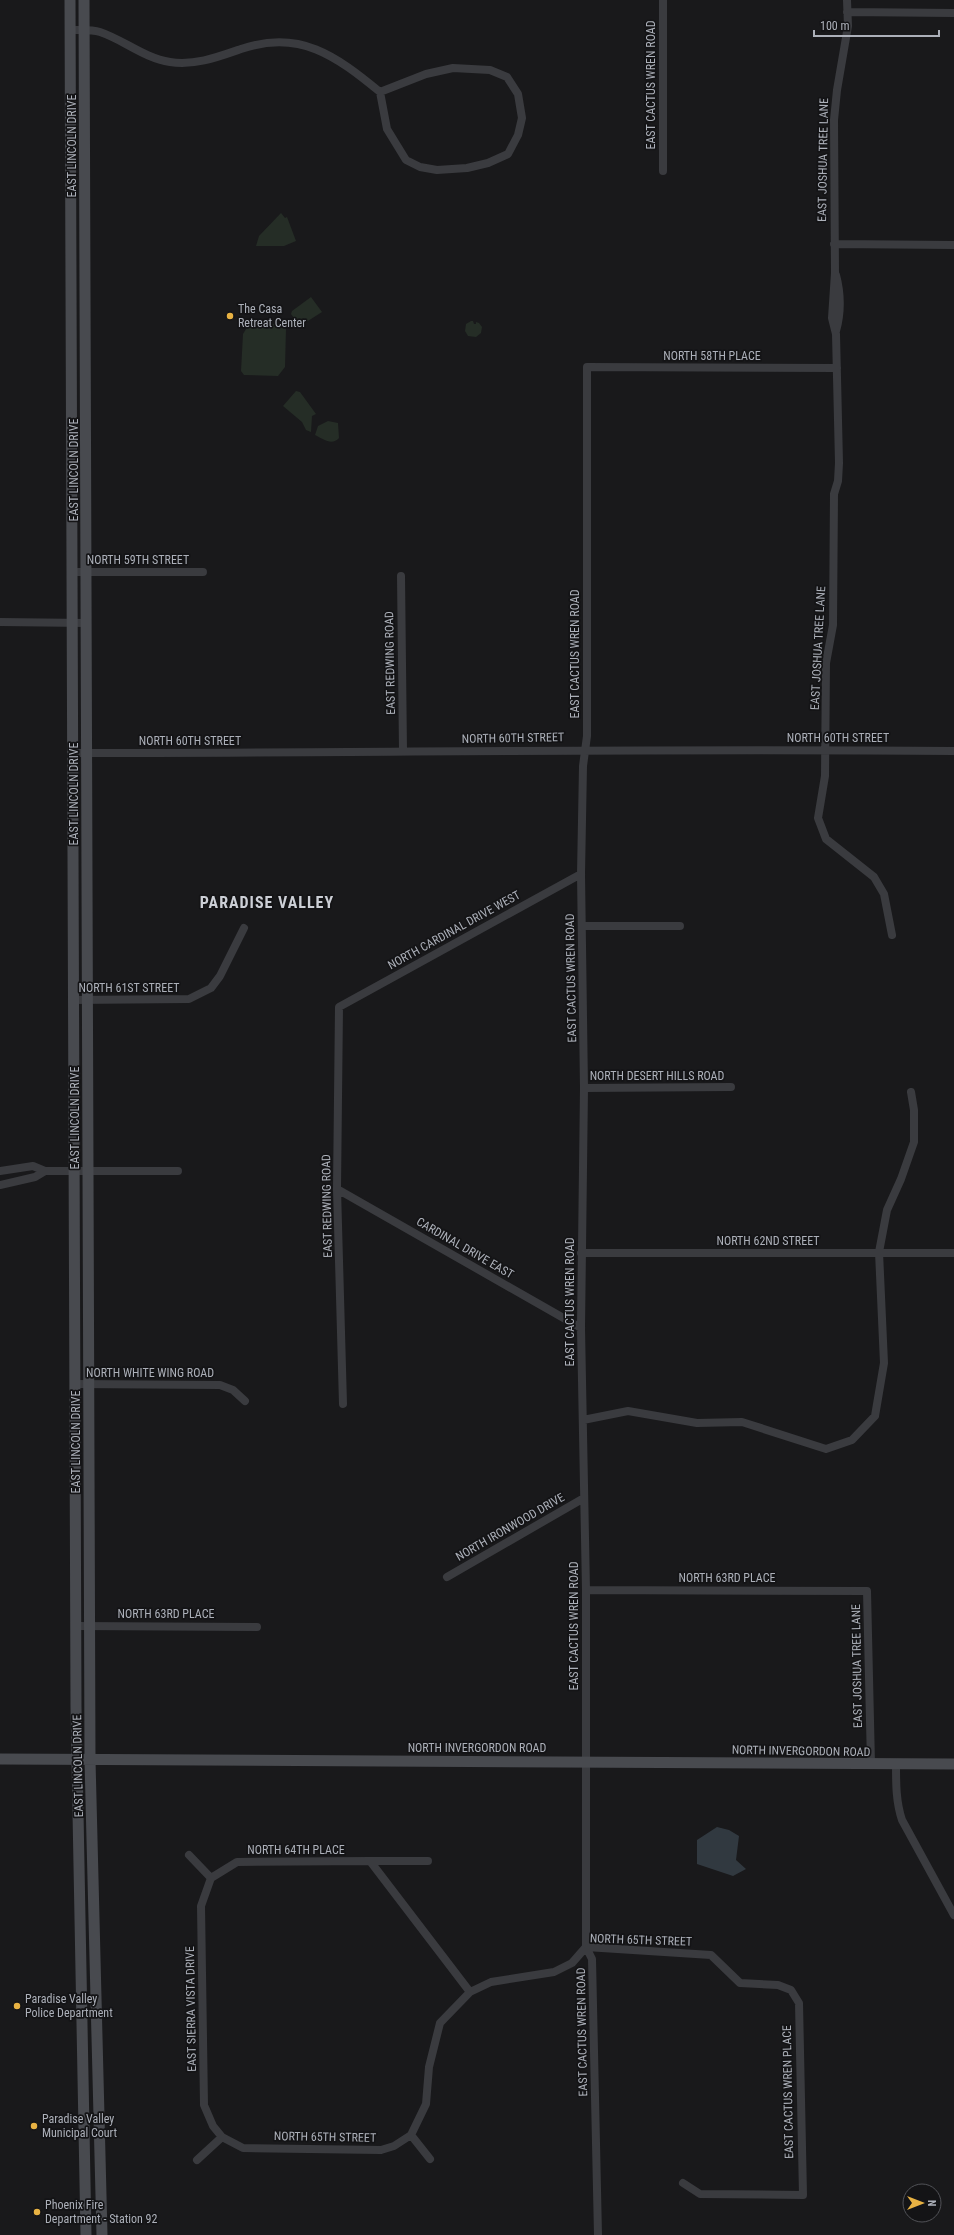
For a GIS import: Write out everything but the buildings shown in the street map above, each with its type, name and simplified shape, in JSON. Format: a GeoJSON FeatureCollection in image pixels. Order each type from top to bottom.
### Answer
{"type":"FeatureCollection","features":[{"type":"Feature","properties":{"kind":"main road","name":"EAST LINCOLN DRIVE"},"geometry":{"type":"LineString","coordinates":[[70,0],[73,572],[72,1000],[76,1759],[86,2235]]}},
{"type":"Feature","properties":{"kind":"main road","name":"EAST LINCOLN DRIVE"},"geometry":{"type":"LineString","coordinates":[[84,0],[90,1760],[102,2235]]}},
{"type":"Feature","properties":{"kind":"main road"},"geometry":{"type":"LineString","coordinates":[[72,864],[87,864]]}},
{"type":"Feature","properties":{"kind":"main road","name":"NORTH INVERGORDON ROAD"},"geometry":{"type":"LineString","coordinates":[[0,1758],[90,1760],[954,1764]]}},
{"type":"Feature","properties":{"kind":"main road"},"geometry":{"type":"LineString","coordinates":[[79,1907],[93,1906]]}},
{"type":"Feature","properties":{"kind":"main road"},"geometry":{"type":"LineString","coordinates":[[83,2082],[97,2081]]}},
{"type":"Feature","properties":{"kind":"main road"},"geometry":{"type":"LineString","coordinates":[[85,2165],[100,2165]]}},
{"type":"Feature","properties":{"kind":"street","name":"EAST CACTUS WREN ROAD"},"geometry":{"type":"LineString","coordinates":[[663,0],[663,171]]}},
{"type":"Feature","properties":{"kind":"street","name":"EAST JOSHUA TREE LANE"},"geometry":{"type":"LineString","coordinates":[[847,0],[845,48],[836,90],[834,120],[834,244],[835,273],[839,288],[840,318],[836,334],[839,464],[838,481],[834,494],[833,625],[826,663],[825,776],[818,818],[826,839],[834,847],[874,877],[884,894],[892,935]]}},
{"type":"Feature","properties":{"kind":"street"},"geometry":{"type":"LineString","coordinates":[[847,12],[954,13]]}},
{"type":"Feature","properties":{"kind":"street"},"geometry":{"type":"LineString","coordinates":[[70,30],[100,32],[153,58],[171,62],[215,59],[242,49],[268,42],[305,44],[346,64],[380,92],[387,129],[406,160],[420,167],[437,170],[467,168],[488,163],[508,154],[518,135],[522,118],[518,94],[507,78],[490,70],[454,68],[426,74],[380,92]]}},
{"type":"Feature","properties":{"kind":"street"},"geometry":{"type":"LineString","coordinates":[[834,244],[954,245]]}},
{"type":"Feature","properties":{"kind":"street","name":"EAST CACTUS WREN ROAD"},"geometry":{"type":"LineString","coordinates":[[587,367],[587,736],[583,766],[581,874],[584,1088],[581,1328],[586,1590],[586,1947],[592,1959],[598,2235]]}},
{"type":"Feature","properties":{"kind":"street","name":"NORTH 58TH PLACE"},"geometry":{"type":"LineString","coordinates":[[587,367],[836,368]]}},
{"type":"Feature","properties":{"kind":"street","name":"NORTH 59TH STREET"},"geometry":{"type":"LineString","coordinates":[[73,572],[203,572]]}},
{"type":"Feature","properties":{"kind":"street","name":"EAST REDWING ROAD"},"geometry":{"type":"LineString","coordinates":[[401,576],[403,751]]}},
{"type":"Feature","properties":{"kind":"street"},"geometry":{"type":"LineString","coordinates":[[0,622],[87,623]]}},
{"type":"Feature","properties":{"kind":"street","name":"NORTH 60TH STREET"},"geometry":{"type":"LineString","coordinates":[[73,753],[254,753],[586,749],[954,751]]}},
{"type":"Feature","properties":{"kind":"street","name":"NORTH CARDINAL DRIVE WEST"},"geometry":{"type":"LineString","coordinates":[[339,1007],[581,874]]}},
{"type":"Feature","properties":{"kind":"street"},"geometry":{"type":"LineString","coordinates":[[582,926],[680,926]]}},
{"type":"Feature","properties":{"kind":"street","name":"NORTH 61ST STREET"},"geometry":{"type":"LineString","coordinates":[[72,1000],[178,1000],[189,999],[201,994],[210,988],[220,976],[244,928]]}},
{"type":"Feature","properties":{"kind":"street","name":"EAST REDWING ROAD"},"geometry":{"type":"LineString","coordinates":[[339,1007],[338,1188],[343,1404]]}},
{"type":"Feature","properties":{"kind":"street","name":"NORTH DESERT HILLS ROAD"},"geometry":{"type":"LineString","coordinates":[[584,1088],[731,1087]]}},
{"type":"Feature","properties":{"kind":"street"},"geometry":{"type":"LineString","coordinates":[[583,1420],[628,1411],[697,1424],[742,1422],[826,1449],[852,1440],[875,1416],[884,1363],[879,1252],[887,1210],[902,1179],[914,1142],[914,1110],[911,1092]]}},
{"type":"Feature","properties":{"kind":"street"},"geometry":{"type":"LineString","coordinates":[[0,1171],[33,1166],[45,1171],[178,1171]]}},
{"type":"Feature","properties":{"kind":"street"},"geometry":{"type":"LineString","coordinates":[[0,1184],[35,1177],[45,1171]]}},
{"type":"Feature","properties":{"kind":"street","name":"CARDINAL DRIVE EAST"},"geometry":{"type":"LineString","coordinates":[[338,1188],[581,1328]]}},
{"type":"Feature","properties":{"kind":"street","name":"NORTH 62ND STREET"},"geometry":{"type":"LineString","coordinates":[[581,1253],[954,1253]]}},
{"type":"Feature","properties":{"kind":"street","name":"NORTH WHITE WING ROAD"},"geometry":{"type":"LineString","coordinates":[[74,1384],[220,1385],[233,1390],[245,1401]]}},
{"type":"Feature","properties":{"kind":"street","name":"NORTH IRONWOOD DRIVE"},"geometry":{"type":"LineString","coordinates":[[447,1577],[584,1498]]}},
{"type":"Feature","properties":{"kind":"street","name":"NORTH 63RD PLACE"},"geometry":{"type":"LineString","coordinates":[[586,1590],[867,1590]]}},
{"type":"Feature","properties":{"kind":"street","name":"EAST JOSHUA TREE LANE"},"geometry":{"type":"LineString","coordinates":[[867,1590],[871,1764]]}},
{"type":"Feature","properties":{"kind":"street","name":"NORTH 63RD PLACE"},"geometry":{"type":"LineString","coordinates":[[76,1626],[257,1627]]}},
{"type":"Feature","properties":{"kind":"street"},"geometry":{"type":"LineString","coordinates":[[896,1764],[896,1793],[902,1820],[954,1915]]}},
{"type":"Feature","properties":{"kind":"street"},"geometry":{"type":"LineString","coordinates":[[189,1855],[211,1878]]}},
{"type":"Feature","properties":{"kind":"street"},"geometry":{"type":"LineString","coordinates":[[370,1861],[470,1992]]}},
{"type":"Feature","properties":{"kind":"street","name":"NORTH 64TH PLACE"},"geometry":{"type":"LineString","coordinates":[[211,1878],[236,1862],[428,1861]]}},
{"type":"Feature","properties":{"kind":"street","name":"EAST SIERRA VISTA DRIVE"},"geometry":{"type":"LineString","coordinates":[[211,1878],[201,1906],[204,2105],[213,2126],[222,2136]]}},
{"type":"Feature","properties":{"kind":"street","name":"NORTH 65TH STREET"},"geometry":{"type":"LineString","coordinates":[[222,2136],[244,2148],[381,2150],[394,2146],[411,2135],[426,2104],[429,2067],[440,2023],[470,1992],[491,1982],[554,1972],[572,1963],[586,1947],[711,1955],[740,1983],[778,1985],[791,1990]]}},
{"type":"Feature","properties":{"kind":"street","name":"EAST CACTUS WREN PLACE"},"geometry":{"type":"LineString","coordinates":[[683,2183],[700,2194],[803,2195],[798,2003],[791,1990]]}},
{"type":"Feature","properties":{"kind":"street"},"geometry":{"type":"LineString","coordinates":[[411,2135],[430,2159]]}},
{"type":"Feature","properties":{"kind":"street"},"geometry":{"type":"LineString","coordinates":[[197,2160],[222,2136]]}},
{"type":"Feature","properties":{"kind":"shaded area"},"geometry":{"type":"Polygon","coordinates":[[[281,213],[285,218],[287,217],[296,241],[284,246],[256,246],[259,236],[281,213]]]}},
{"type":"Feature","properties":{"kind":"shaded area"},"geometry":{"type":"Polygon","coordinates":[[[311,297],[322,312],[300,326],[291,314],[292,311],[311,297]]]}},
{"type":"Feature","properties":{"kind":"shaded area"},"geometry":{"type":"Polygon","coordinates":[[[473,321],[474,324],[476,324],[476,322],[479,323],[482,327],[481,333],[476,337],[468,336],[465,331],[466,324],[473,321]]]}},
{"type":"Feature","properties":{"kind":"shaded area"},"geometry":{"type":"Polygon","coordinates":[[[249,324],[283,324],[286,329],[285,367],[278,376],[244,375],[241,371],[243,334],[249,324]]]}},
{"type":"Feature","properties":{"kind":"shaded area"},"geometry":{"type":"Polygon","coordinates":[[[296,391],[300,392],[316,414],[312,416],[311,432],[306,430],[302,422],[283,406],[296,391]]]}},
{"type":"Feature","properties":{"kind":"shaded area"},"geometry":{"type":"Polygon","coordinates":[[[328,421],[338,423],[339,438],[330,442],[315,435],[318,426],[328,421]]]}},
{"type":"Feature","properties":{"kind":"shaded area"},"geometry":{"type":"Polygon","coordinates":[[[717,1827],[729,1830],[739,1836],[736,1860],[746,1869],[733,1876],[697,1864],[697,1840],[717,1827]]]}},
{"type":"Feature","properties":{"kind":"place","name":"The Casa Retreat Center"},"geometry":{"type":"Point","coordinates":[230,316]}},
{"type":"Feature","properties":{"kind":"place","name":"Paradise Valley Police Department"},"geometry":{"type":"Point","coordinates":[17,2006]}},
{"type":"Feature","properties":{"kind":"place","name":"Paradise Valley Municipal Court"},"geometry":{"type":"Point","coordinates":[34,2126]}},
{"type":"Feature","properties":{"kind":"place","name":"Phoenix Fire Department - Station 92"},"geometry":{"type":"Point","coordinates":[37,2212]}},
{"type":"Feature","properties":{"kind":"district","name":"PARADISE VALLEY"},"geometry":{"type":"Point","coordinates":[267,902]}}]}
